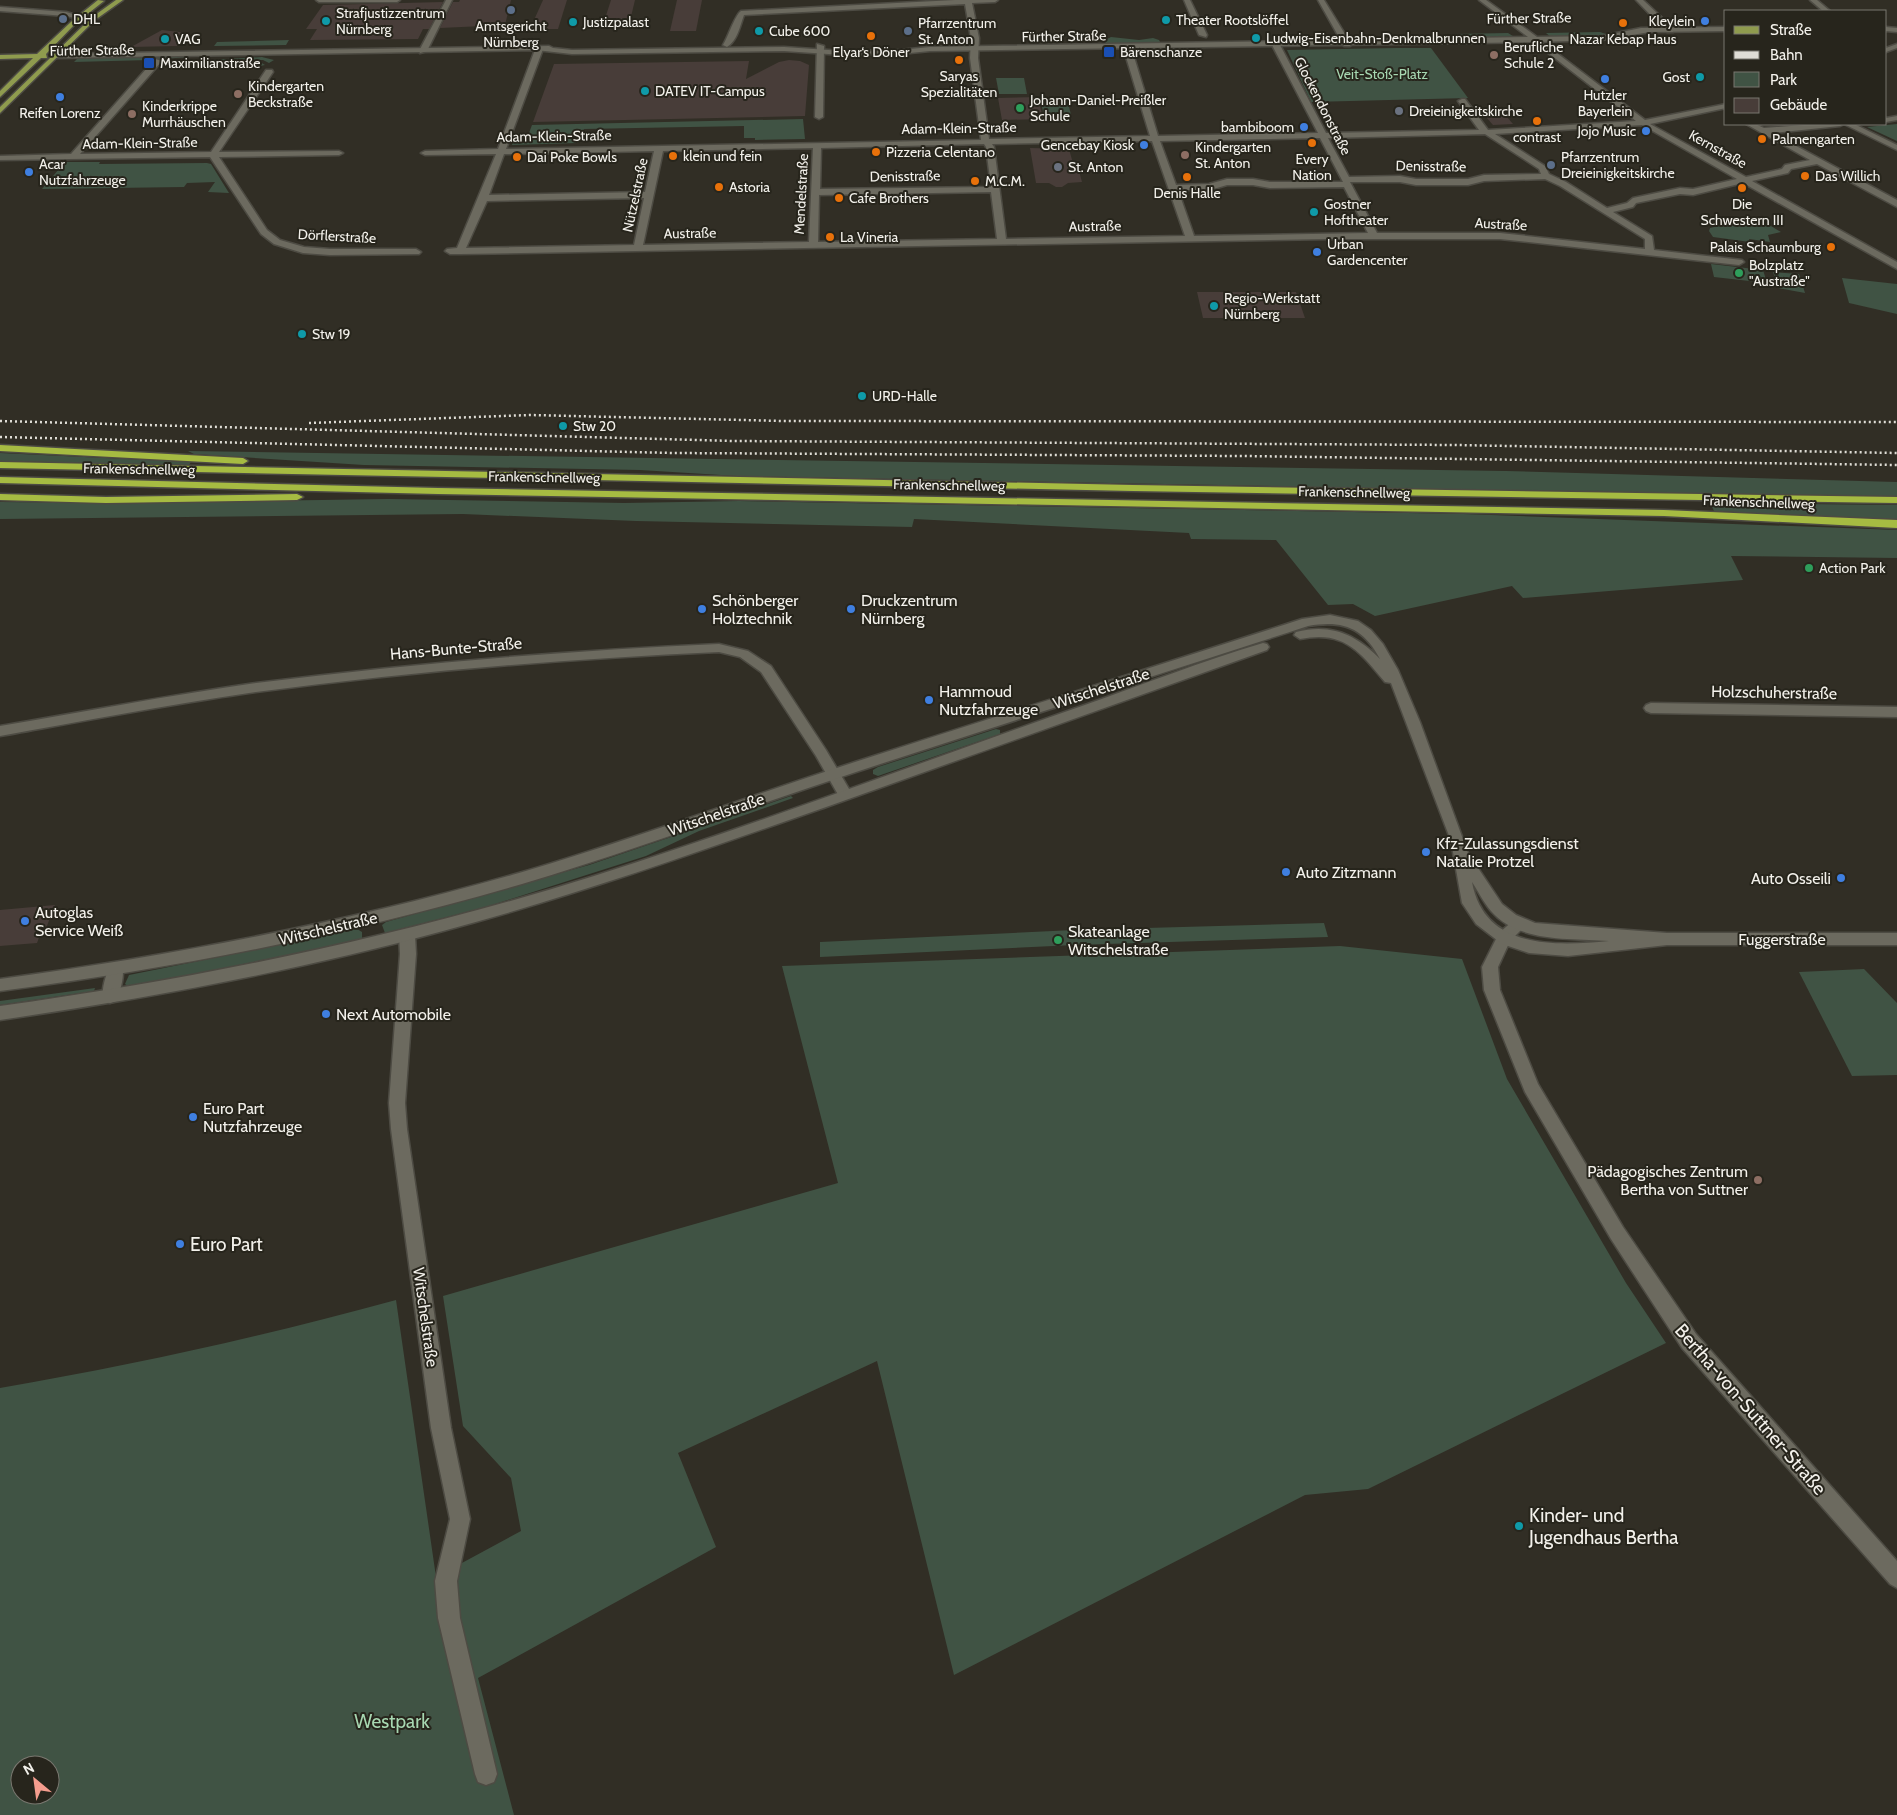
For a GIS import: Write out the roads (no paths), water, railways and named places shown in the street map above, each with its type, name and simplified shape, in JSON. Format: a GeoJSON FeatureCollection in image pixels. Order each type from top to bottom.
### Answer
{"type":"FeatureCollection","features":[{"type":"Feature","properties":{"kind":"highway"},"geometry":{"type":"LineString","coordinates":[[0,448],[256,462],[349,473]]}},
{"type":"Feature","properties":{"kind":"highway","name":"Frankenschnellweg"},"geometry":{"type":"LineString","coordinates":[[0,465],[349,473],[1897,500]]}},
{"type":"Feature","properties":{"kind":"highway","name":"Frankenschnellweg"},"geometry":{"type":"LineString","coordinates":[[0,480],[1654,513],[1897,524]]}},
{"type":"Feature","properties":{"kind":"highway"},"geometry":{"type":"LineString","coordinates":[[0,497],[125,500],[384,496],[438,490]]}},
{"type":"Feature","properties":{"kind":"main road"},"geometry":{"type":"LineString","coordinates":[[0,95],[78,17],[103,0]]}},
{"type":"Feature","properties":{"kind":"main road"},"geometry":{"type":"LineString","coordinates":[[0,111],[93,19],[120,0]]}},
{"type":"Feature","properties":{"kind":"main road","name":"Fürther Straße"},"geometry":{"type":"LineString","coordinates":[[0,57],[56,56]]}},
{"type":"Feature","properties":{"kind":"main road","name":"Fürther Straße"},"geometry":{"type":"LineString","coordinates":[[0,64],[48,63]]}},
{"type":"Feature","properties":{"kind":"street"},"geometry":{"type":"LineString","coordinates":[[320,0],[397,0]]}},
{"type":"Feature","properties":{"kind":"street"},"geometry":{"type":"LineString","coordinates":[[423,51],[449,0]]}},
{"type":"Feature","properties":{"kind":"street"},"geometry":{"type":"LineString","coordinates":[[968,0],[985,141],[990,147],[1002,241]]}},
{"type":"Feature","properties":{"kind":"street"},"geometry":{"type":"LineString","coordinates":[[727,45],[734,33],[741,13],[995,0]]}},
{"type":"Feature","properties":{"kind":"street"},"geometry":{"type":"LineString","coordinates":[[1187,0],[1203,35]]}},
{"type":"Feature","properties":{"kind":"street"},"geometry":{"type":"LineString","coordinates":[[1321,0],[1347,44]]}},
{"type":"Feature","properties":{"kind":"street","name":"Kernstraße"},"geometry":{"type":"LineString","coordinates":[[1482,0],[1537,40],[1643,124],[1747,180],[1897,266]]}},
{"type":"Feature","properties":{"kind":"street"},"geometry":{"type":"LineString","coordinates":[[1639,0],[1670,30]]}},
{"type":"Feature","properties":{"kind":"street"},"geometry":{"type":"LineString","coordinates":[[1813,0],[1826,10]]}},
{"type":"Feature","properties":{"kind":"street"},"geometry":{"type":"LineString","coordinates":[[0,9],[78,17]]}},
{"type":"Feature","properties":{"kind":"street","name":"Fürther Straße"},"geometry":{"type":"LineString","coordinates":[[1408,42],[1458,32],[1724,29]]}},
{"type":"Feature","properties":{"kind":"street"},"geometry":{"type":"LineString","coordinates":[[1601,30],[1612,33],[1613,37]]}},
{"type":"Feature","properties":{"kind":"street","name":"Fürther Straße"},"geometry":{"type":"LineString","coordinates":[[56,56],[791,44],[838,54],[930,49],[1127,48],[1537,40],[1613,37],[1650,30]]}},
{"type":"Feature","properties":{"kind":"street"},"geometry":{"type":"LineString","coordinates":[[1458,32],[1453,37],[1462,42]]}},
{"type":"Feature","properties":{"kind":"street","name":"Glockendonstraße"},"geometry":{"type":"LineString","coordinates":[[1276,45],[1374,236]]}},
{"type":"Feature","properties":{"kind":"street"},"geometry":{"type":"LineString","coordinates":[[1127,48],[1155,138],[1190,238]]}},
{"type":"Feature","properties":{"kind":"street"},"geometry":{"type":"LineString","coordinates":[[460,251],[483,198],[539,49]]}},
{"type":"Feature","properties":{"kind":"street","name":"Fürther Straße"},"geometry":{"type":"LineString","coordinates":[[539,49],[572,52],[820,49]]}},
{"type":"Feature","properties":{"kind":"street"},"geometry":{"type":"LineString","coordinates":[[819,117],[820,49]]}},
{"type":"Feature","properties":{"kind":"street","name":"Fürther Straße"},"geometry":{"type":"LineString","coordinates":[[48,63],[158,61],[274,53]]}},
{"type":"Feature","properties":{"kind":"street"},"geometry":{"type":"LineString","coordinates":[[73,157],[158,61]]}},
{"type":"Feature","properties":{"kind":"street"},"geometry":{"type":"LineString","coordinates":[[213,155],[269,72]]}},
{"type":"Feature","properties":{"kind":"street"},"geometry":{"type":"LineString","coordinates":[[1462,101],[1482,129],[1542,168],[1546,176],[1563,184],[1649,238],[1650,252]]}},
{"type":"Feature","properties":{"kind":"street","name":"Adam-Klein-Straße"},"geometry":{"type":"LineString","coordinates":[[425,153],[1488,132],[1643,124],[1724,108]]}},
{"type":"Feature","properties":{"kind":"street"},"geometry":{"type":"LineString","coordinates":[[1752,125],[1897,204]]}},
{"type":"Feature","properties":{"kind":"street"},"geometry":{"type":"LineString","coordinates":[[1763,131],[1829,125]]}},
{"type":"Feature","properties":{"kind":"street"},"geometry":{"type":"LineString","coordinates":[[1850,125],[1897,148]]}},
{"type":"Feature","properties":{"kind":"street","name":"Mendelstraße"},"geometry":{"type":"LineString","coordinates":[[813,246],[817,144]]}},
{"type":"Feature","properties":{"kind":"street","name":"Nützelstraße"},"geometry":{"type":"LineString","coordinates":[[638,248],[660,148]]}},
{"type":"Feature","properties":{"kind":"street","name":"Adam-Klein-Straße"},"geometry":{"type":"LineString","coordinates":[[0,158],[340,153]]}},
{"type":"Feature","properties":{"kind":"street","name":"Dörflerstraße"},"geometry":{"type":"LineString","coordinates":[[213,155],[264,232],[277,242],[303,250],[330,252],[416,252]]}},
{"type":"Feature","properties":{"kind":"street"},"geometry":{"type":"LineString","coordinates":[[1606,211],[1630,205],[1633,201],[1680,191],[1693,192],[1785,171],[1788,167],[1818,160]]}},
{"type":"Feature","properties":{"kind":"street","name":"Denisstraße"},"geometry":{"type":"LineString","coordinates":[[1173,188],[1210,187],[1227,182],[1253,182],[1270,185],[1400,179],[1416,182],[1468,182],[1484,178],[1546,176]]}},
{"type":"Feature","properties":{"kind":"street","name":"Denisstraße"},"geometry":{"type":"LineString","coordinates":[[816,192],[995,189]]}},
{"type":"Feature","properties":{"kind":"street"},"geometry":{"type":"LineString","coordinates":[[483,198],[649,195]]}},
{"type":"Feature","properties":{"kind":"street","name":"Austraße"},"geometry":{"type":"LineString","coordinates":[[450,251],[1190,238],[1500,236],[1739,262]]}},
{"type":"Feature","properties":{"kind":"street"},"geometry":{"type":"LineString","coordinates":[[1309,627],[1325,619],[1348,622],[1360,628],[1385,655],[1419,736],[1460,853],[1463,882],[1473,909],[1490,928],[1504,937]]}},
{"type":"Feature","properties":{"kind":"street","name":"Witschelstraße"},"geometry":{"type":"LineString","coordinates":[[0,985],[116,969],[308,932],[478,890],[588,858],[833,774],[1309,627]]}},
{"type":"Feature","properties":{"kind":"street","name":"Witschelstraße"},"geometry":{"type":"LineString","coordinates":[[0,1013],[246,972],[407,935],[507,908],[591,882],[845,794],[1309,627]]}},
{"type":"Feature","properties":{"kind":"street","name":"Hans-Bunte-Straße"},"geometry":{"type":"LineString","coordinates":[[0,731],[248,689],[380,673],[485,662],[719,648],[755,658],[766,669],[845,794]]}},
{"type":"Feature","properties":{"kind":"street","name":"Holzschuherstraße"},"geometry":{"type":"LineString","coordinates":[[1651,708],[1897,712]]}},
{"type":"Feature","properties":{"kind":"street"},"geometry":{"type":"LineString","coordinates":[[1460,853],[1497,908],[1519,924]]}},
{"type":"Feature","properties":{"kind":"street","name":"Bertha-von-Suttner-Straße"},"geometry":{"type":"LineString","coordinates":[[1519,924],[1504,937],[1490,967],[1492,990],[1530,1087],[1617,1233],[1689,1341],[1897,1577]]}},
{"type":"Feature","properties":{"kind":"street","name":"Fuggerstraße"},"geometry":{"type":"LineString","coordinates":[[1519,924],[1547,931],[1667,939],[1897,939]]}},
{"type":"Feature","properties":{"kind":"street","name":"Witschelstraße"},"geometry":{"type":"LineString","coordinates":[[407,935],[408,954],[398,1103],[399,1129],[441,1428],[460,1519],[446,1581],[450,1618],[486,1774]]}},
{"type":"Feature","properties":{"kind":"street","name":"Fuggerstraße"},"geometry":{"type":"LineString","coordinates":[[1504,937],[1529,948],[1581,950],[1667,939]]}},
{"type":"Feature","properties":{"kind":"street"},"geometry":{"type":"LineString","coordinates":[[110,996],[116,969]]}},
{"type":"Feature","properties":{"kind":"railway"},"geometry":{"type":"LineString","coordinates":[[309,423],[530,415],[784,421],[1897,422]]}},
{"type":"Feature","properties":{"kind":"railway"},"geometry":{"type":"LineString","coordinates":[[0,421],[734,441],[1455,445],[1897,453]]}},
{"type":"Feature","properties":{"kind":"railway"},"geometry":{"type":"LineString","coordinates":[[0,437],[673,453],[1243,456],[1897,465]]}},
{"type":"Feature","properties":{"kind":"place","name":"Amtsgericht Nürnberg"},"geometry":{"type":"Point","coordinates":[511,10]}},
{"type":"Feature","properties":{"kind":"place","name":"DHL"},"geometry":{"type":"Point","coordinates":[63,19]}},
{"type":"Feature","properties":{"kind":"place","name":"Theater Rootslöffel"},"geometry":{"type":"Point","coordinates":[1166,20]}},
{"type":"Feature","properties":{"kind":"place","name":"Strafjustizzentrum Nürnberg"},"geometry":{"type":"Point","coordinates":[326,21]}},
{"type":"Feature","properties":{"kind":"place","name":"Kleylein"},"geometry":{"type":"Point","coordinates":[1705,21]}},
{"type":"Feature","properties":{"kind":"place","name":"Justizpalast"},"geometry":{"type":"Point","coordinates":[573,22]}},
{"type":"Feature","properties":{"kind":"place","name":"Nazar Kebap Haus"},"geometry":{"type":"Point","coordinates":[1623,23]}},
{"type":"Feature","properties":{"kind":"place","name":"Cube 600"},"geometry":{"type":"Point","coordinates":[759,31]}},
{"type":"Feature","properties":{"kind":"place","name":"Pfarrzentrum St. Anton"},"geometry":{"type":"Point","coordinates":[908,31]}},
{"type":"Feature","properties":{"kind":"place","name":"Elyar‘s Döner"},"geometry":{"type":"Point","coordinates":[871,36]}},
{"type":"Feature","properties":{"kind":"place","name":"Ludwig-Eisenbahn-Denkmalbrunnen"},"geometry":{"type":"Point","coordinates":[1256,38]}},
{"type":"Feature","properties":{"kind":"place","name":"VAG"},"geometry":{"type":"Point","coordinates":[165,39]}},
{"type":"Feature","properties":{"kind":"place","name":"Bärenschanze"},"geometry":{"type":"Point","coordinates":[1109,52]}},
{"type":"Feature","properties":{"kind":"place","name":"Berufliche Schule 2"},"geometry":{"type":"Point","coordinates":[1494,55]}},
{"type":"Feature","properties":{"kind":"place","name":"Saryas Spezialitäten"},"geometry":{"type":"Point","coordinates":[959,60]}},
{"type":"Feature","properties":{"kind":"place","name":"Maximilianstraße"},"geometry":{"type":"Point","coordinates":[149,63]}},
{"type":"Feature","properties":{"kind":"place","name":"Gost"},"geometry":{"type":"Point","coordinates":[1700,77]}},
{"type":"Feature","properties":{"kind":"place","name":"Hutzler Bayerlein"},"geometry":{"type":"Point","coordinates":[1605,79]}},
{"type":"Feature","properties":{"kind":"place","name":"DATEV IT-Campus"},"geometry":{"type":"Point","coordinates":[645,91]}},
{"type":"Feature","properties":{"kind":"place","name":"Kindergarten Beckstraße"},"geometry":{"type":"Point","coordinates":[238,94]}},
{"type":"Feature","properties":{"kind":"place","name":"Reifen Lorenz"},"geometry":{"type":"Point","coordinates":[60,97]}},
{"type":"Feature","properties":{"kind":"place","name":"Johann-Daniel-Preißler Schule"},"geometry":{"type":"Point","coordinates":[1020,108]}},
{"type":"Feature","properties":{"kind":"place","name":"Dreieinigkeitskirche"},"geometry":{"type":"Point","coordinates":[1399,111]}},
{"type":"Feature","properties":{"kind":"place","name":"Kinderkrippe Murrhäuschen"},"geometry":{"type":"Point","coordinates":[132,114]}},
{"type":"Feature","properties":{"kind":"place","name":"contrast"},"geometry":{"type":"Point","coordinates":[1537,121]}},
{"type":"Feature","properties":{"kind":"place","name":"bambiboom"},"geometry":{"type":"Point","coordinates":[1304,127]}},
{"type":"Feature","properties":{"kind":"place","name":"Jojo Music"},"geometry":{"type":"Point","coordinates":[1646,131]}},
{"type":"Feature","properties":{"kind":"place","name":"Palmengarten"},"geometry":{"type":"Point","coordinates":[1762,139]}},
{"type":"Feature","properties":{"kind":"place","name":"Every Nation"},"geometry":{"type":"Point","coordinates":[1312,143]}},
{"type":"Feature","properties":{"kind":"place","name":"Gencebay Kiosk"},"geometry":{"type":"Point","coordinates":[1144,145]}},
{"type":"Feature","properties":{"kind":"place","name":"Pizzeria Celentano"},"geometry":{"type":"Point","coordinates":[876,152]}},
{"type":"Feature","properties":{"kind":"place","name":"Kindergarten St. Anton"},"geometry":{"type":"Point","coordinates":[1185,155]}},
{"type":"Feature","properties":{"kind":"place","name":"klein und fein"},"geometry":{"type":"Point","coordinates":[673,156]}},
{"type":"Feature","properties":{"kind":"place","name":"Dai Poke Bowls"},"geometry":{"type":"Point","coordinates":[517,157]}},
{"type":"Feature","properties":{"kind":"place","name":"Pfarrzentrum Dreieinigkeitskirche"},"geometry":{"type":"Point","coordinates":[1551,165]}},
{"type":"Feature","properties":{"kind":"place","name":"St. Anton"},"geometry":{"type":"Point","coordinates":[1058,167]}},
{"type":"Feature","properties":{"kind":"place","name":"Acar Nutzfahrzeuge"},"geometry":{"type":"Point","coordinates":[29,172]}},
{"type":"Feature","properties":{"kind":"place","name":"Das Willich"},"geometry":{"type":"Point","coordinates":[1805,176]}},
{"type":"Feature","properties":{"kind":"place","name":"Denis Halle"},"geometry":{"type":"Point","coordinates":[1187,177]}},
{"type":"Feature","properties":{"kind":"place","name":"M.C.M."},"geometry":{"type":"Point","coordinates":[975,181]}},
{"type":"Feature","properties":{"kind":"place","name":"Astoria"},"geometry":{"type":"Point","coordinates":[719,187]}},
{"type":"Feature","properties":{"kind":"place","name":"Die Schwestern III"},"geometry":{"type":"Point","coordinates":[1742,188]}},
{"type":"Feature","properties":{"kind":"place","name":"Cafe Brothers"},"geometry":{"type":"Point","coordinates":[839,198]}},
{"type":"Feature","properties":{"kind":"place","name":"Gostner Hoftheater"},"geometry":{"type":"Point","coordinates":[1314,212]}},
{"type":"Feature","properties":{"kind":"place","name":"La Vineria"},"geometry":{"type":"Point","coordinates":[830,237]}},
{"type":"Feature","properties":{"kind":"place","name":"Palais Schaumburg"},"geometry":{"type":"Point","coordinates":[1831,247]}},
{"type":"Feature","properties":{"kind":"place","name":"Urban Gardencenter"},"geometry":{"type":"Point","coordinates":[1317,252]}},
{"type":"Feature","properties":{"kind":"place","name":"Bolzplatz \"Austraße\""},"geometry":{"type":"Point","coordinates":[1739,273]}},
{"type":"Feature","properties":{"kind":"place","name":"Regio-Werkstatt Nürnberg"},"geometry":{"type":"Point","coordinates":[1214,306]}},
{"type":"Feature","properties":{"kind":"place","name":"Stw 19"},"geometry":{"type":"Point","coordinates":[302,334]}},
{"type":"Feature","properties":{"kind":"place","name":"URD-Halle"},"geometry":{"type":"Point","coordinates":[862,396]}},
{"type":"Feature","properties":{"kind":"place","name":"Stw 20"},"geometry":{"type":"Point","coordinates":[563,426]}},
{"type":"Feature","properties":{"kind":"place","name":"Action Park"},"geometry":{"type":"Point","coordinates":[1809,568]}},
{"type":"Feature","properties":{"kind":"place","name":"Schönberger Holztechnik"},"geometry":{"type":"Point","coordinates":[702,609]}},
{"type":"Feature","properties":{"kind":"place","name":"Druckzentrum Nürnberg"},"geometry":{"type":"Point","coordinates":[851,609]}},
{"type":"Feature","properties":{"kind":"place","name":"Hammoud Nutzfahrzeuge"},"geometry":{"type":"Point","coordinates":[929,700]}},
{"type":"Feature","properties":{"kind":"place","name":"Kfz-Zulassungsdienst Natalie Protzel"},"geometry":{"type":"Point","coordinates":[1426,852]}},
{"type":"Feature","properties":{"kind":"place","name":"Auto Zitzmann"},"geometry":{"type":"Point","coordinates":[1286,872]}},
{"type":"Feature","properties":{"kind":"place","name":"Auto Osseili"},"geometry":{"type":"Point","coordinates":[1841,878]}},
{"type":"Feature","properties":{"kind":"place","name":"Autoglas Service Weiß"},"geometry":{"type":"Point","coordinates":[25,921]}},
{"type":"Feature","properties":{"kind":"place","name":"Skateanlage Witschelstraße"},"geometry":{"type":"Point","coordinates":[1058,940]}},
{"type":"Feature","properties":{"kind":"place","name":"Next Automobile"},"geometry":{"type":"Point","coordinates":[326,1014]}},
{"type":"Feature","properties":{"kind":"place","name":"Euro Part Nutzfahrzeuge"},"geometry":{"type":"Point","coordinates":[193,1117]}},
{"type":"Feature","properties":{"kind":"place","name":"Pädagogisches Zentrum Bertha von Suttner"},"geometry":{"type":"Point","coordinates":[1758,1180]}},
{"type":"Feature","properties":{"kind":"place","name":"Euro Part"},"geometry":{"type":"Point","coordinates":[180,1244]}},
{"type":"Feature","properties":{"kind":"place","name":"Kinder- und Jugendhaus Bertha"},"geometry":{"type":"Point","coordinates":[1519,1526]}},
{"type":"Feature","properties":{"kind":"park label","name":"Veit-Stoß-Platz"},"geometry":{"type":"Point","coordinates":[1382,74]}},
{"type":"Feature","properties":{"kind":"park label","name":"Westpark"},"geometry":{"type":"Point","coordinates":[392,1721]}}]}
